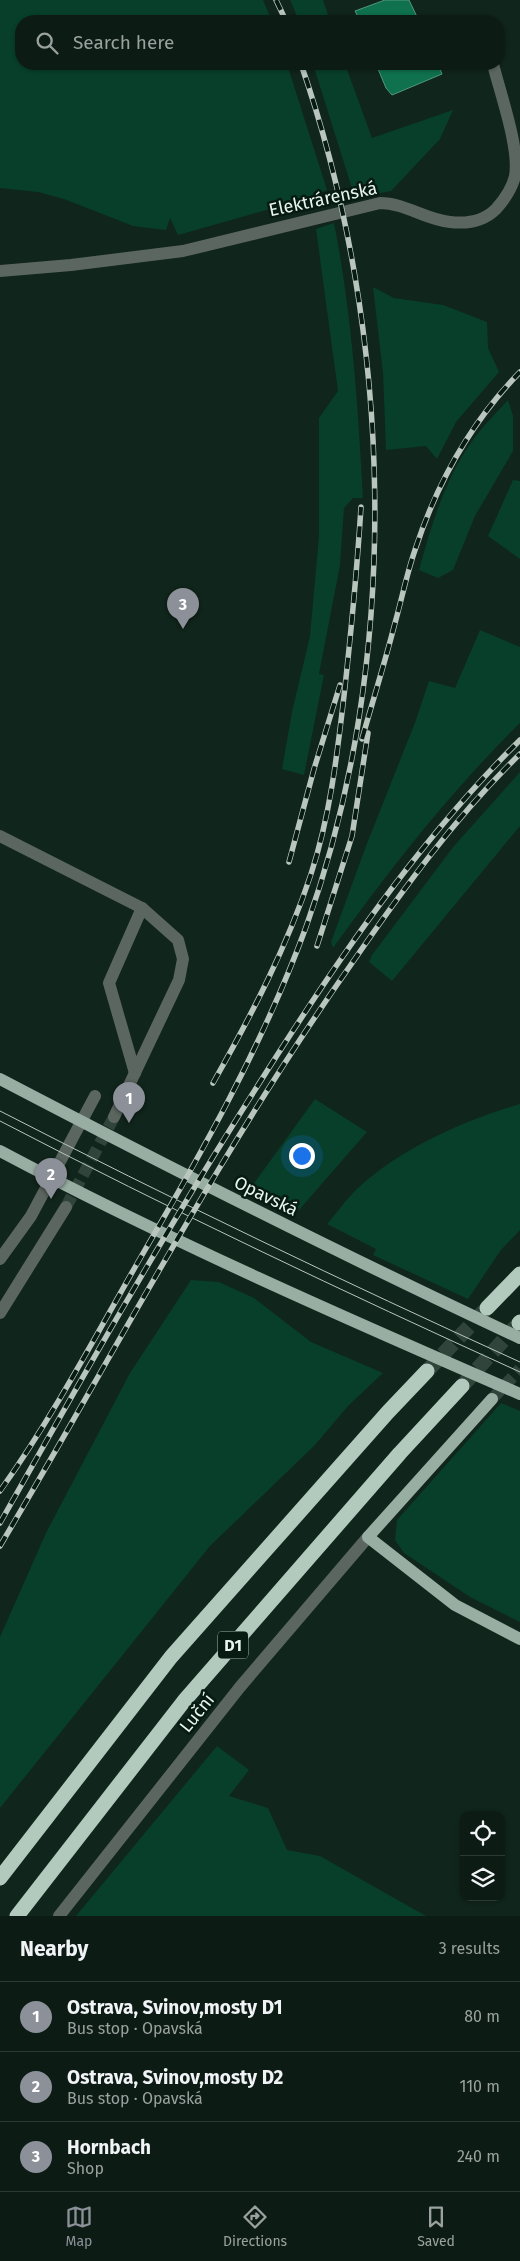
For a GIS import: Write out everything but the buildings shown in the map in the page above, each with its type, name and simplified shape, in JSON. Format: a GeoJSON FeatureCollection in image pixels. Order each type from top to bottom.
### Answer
{"type":"FeatureCollection","features":[{"type":"Feature","properties":{"kind":"highway"},"geometry":{"type":"LineString","coordinates":[[487,1308],[520,1274]]}},
{"type":"Feature","properties":{"kind":"highway","name":"D1"},"geometry":{"type":"LineString","coordinates":[[0,1878],[172,1657],[427,1370]]}},
{"type":"Feature","properties":{"kind":"highway","name":"D1"},"geometry":{"type":"LineString","coordinates":[[17,1916],[184,1701],[400,1453],[462,1386]]}},
{"type":"Feature","properties":{"kind":"main road","name":"Opavská"},"geometry":{"type":"LineString","coordinates":[[0,1079],[174,1170],[366,1266],[420,1291],[520,1327]]}},
{"type":"Feature","properties":{"kind":"main road"},"geometry":{"type":"LineString","coordinates":[[0,1151],[139,1221],[338,1314],[520,1394]]}},
{"type":"Feature","properties":{"kind":"main road"},"geometry":{"type":"LineString","coordinates":[[492,1399],[368,1536],[455,1604],[520,1639]]}},
{"type":"Feature","properties":{"kind":"street","name":"Elektrárenská"},"geometry":{"type":"LineString","coordinates":[[0,271],[70,265],[183,251],[371,204],[394,204],[439,220],[461,223],[483,219],[504,200],[514,176],[515,158],[494,70]]}},
{"type":"Feature","properties":{"kind":"street"},"geometry":{"type":"LineString","coordinates":[[0,836],[142,908],[178,940],[183,959],[179,980],[114,1117]]}},
{"type":"Feature","properties":{"kind":"street"},"geometry":{"type":"LineString","coordinates":[[135,1073],[109,983],[142,908]]}},
{"type":"Feature","properties":{"kind":"street"},"geometry":{"type":"LineString","coordinates":[[0,1259],[32,1216],[95,1096]]}},
{"type":"Feature","properties":{"kind":"street"},"geometry":{"type":"LineString","coordinates":[[0,1313],[55,1228],[66,1207]]}},
{"type":"Feature","properties":{"kind":"street","name":"Luční"},"geometry":{"type":"LineString","coordinates":[[59,1916],[240,1687],[368,1536]]}},
{"type":"Feature","properties":{"kind":"shaded area"},"geometry":{"type":"Polygon","coordinates":[[[0,0],[263,0],[269,15],[15,15],[15,70],[289,70],[327,190],[305,199],[178,235],[170,218],[166,230],[133,226],[64,199],[38,192],[0,188],[0,0]]]}},
{"type":"Feature","properties":{"kind":"shaded area"},"geometry":{"type":"Polygon","coordinates":[[[290,0],[323,0],[328,15],[296,15],[290,0]]]}},
{"type":"Feature","properties":{"kind":"shaded area"},"geometry":{"type":"Polygon","coordinates":[[[385,0],[409,0],[416,15],[357,15],[355,11],[385,0]]]}},
{"type":"Feature","properties":{"kind":"shaded area"},"geometry":{"type":"Polygon","coordinates":[[[315,70],[347,70],[372,138],[453,110],[440,139],[391,191],[355,198],[315,70]]]}},
{"type":"Feature","properties":{"kind":"shaded area"},"geometry":{"type":"Polygon","coordinates":[[[378,70],[440,70],[442,74],[392,95],[386,88],[378,70]]]}},
{"type":"Feature","properties":{"kind":"shaded area"},"geometry":{"type":"Polygon","coordinates":[[[334,223],[350,326],[363,498],[353,498],[344,508],[340,565],[319,674],[324,675],[304,775],[282,769],[292,712],[310,636],[319,536],[319,418],[338,391],[316,229],[334,223]]]}},
{"type":"Feature","properties":{"kind":"shaded area"},"geometry":{"type":"Polygon","coordinates":[[[373,287],[394,298],[443,305],[487,322],[488,348],[499,372],[456,422],[437,459],[426,446],[386,450],[383,373],[373,287]]]}},
{"type":"Feature","properties":{"kind":"shaded area"},"geometry":{"type":"Polygon","coordinates":[[[508,400],[513,416],[513,451],[475,516],[453,570],[438,578],[419,570],[434,520],[454,470],[477,435],[508,400]]]}},
{"type":"Feature","properties":{"kind":"shaded area"},"geometry":{"type":"Polygon","coordinates":[[[513,480],[520,481],[520,559],[488,536],[513,480]]]}},
{"type":"Feature","properties":{"kind":"shaded area"},"geometry":{"type":"Polygon","coordinates":[[[480,630],[520,647],[520,723],[445,804],[376,889],[333,948],[331,942],[366,846],[416,720],[429,681],[455,688],[480,630]]]}},
{"type":"Feature","properties":{"kind":"shaded area"},"geometry":{"type":"Polygon","coordinates":[[[520,772],[520,826],[392,981],[369,962],[372,955],[454,846],[520,772]]]}},
{"type":"Feature","properties":{"kind":"shaded area"},"geometry":{"type":"Polygon","coordinates":[[[315,1099],[367,1132],[299,1210],[252,1186],[315,1099]]]}},
{"type":"Feature","properties":{"kind":"shaded area"},"geometry":{"type":"Polygon","coordinates":[[[520,1104],[520,1230],[501,1250],[468,1299],[373,1255],[376,1249],[327,1224],[357,1189],[393,1161],[434,1137],[520,1104]]]}},
{"type":"Feature","properties":{"kind":"shaded area"},"geometry":{"type":"Polygon","coordinates":[[[191,1280],[219,1282],[254,1298],[311,1342],[383,1373],[348,1406],[315,1445],[210,1546],[0,1808],[0,1637],[46,1533],[130,1373],[191,1280]]]}},
{"type":"Feature","properties":{"kind":"shaded area"},"geometry":{"type":"Polygon","coordinates":[[[501,1403],[520,1411],[520,1622],[470,1597],[404,1553],[395,1540],[397,1520],[501,1403]]]}},
{"type":"Feature","properties":{"kind":"shaded area"},"geometry":{"type":"Polygon","coordinates":[[[217,1746],[249,1770],[229,1796],[268,1808],[287,1850],[320,1856],[426,1916],[76,1916],[217,1746]]]}},
{"type":"Feature","properties":{"kind":"tunnel"},"geometry":{"type":"LineString","coordinates":[[66,1207],[114,1117]]}},
{"type":"Feature","properties":{"kind":"tunnel"},"geometry":{"type":"LineString","coordinates":[[427,1371],[486,1309]]}},
{"type":"Feature","properties":{"kind":"tunnel"},"geometry":{"type":"LineString","coordinates":[[462,1386],[518,1324]]}},
{"type":"Feature","properties":{"kind":"tunnel"},"geometry":{"type":"LineString","coordinates":[[492,1399],[520,1369]]}},
{"type":"Feature","properties":{"kind":"tram line"},"geometry":{"type":"LineString","coordinates":[[0,1111],[258,1240],[520,1362]]}},
{"type":"Feature","properties":{"kind":"tram line"},"geometry":{"type":"LineString","coordinates":[[0,1121],[258,1250],[520,1372]]}},
{"type":"Feature","properties":{"kind":"railway"},"geometry":{"type":"LineString","coordinates":[[276,0],[283,15]]}},
{"type":"Feature","properties":{"kind":"railway"},"geometry":{"type":"LineString","coordinates":[[0,1491],[72,1378],[185,1181],[230,1098],[289,971],[306,927],[337,824],[359,716],[372,607],[375,495],[369,384],[355,274],[332,167],[303,70]]}},
{"type":"Feature","properties":{"kind":"railway"},"geometry":{"type":"LineString","coordinates":[[362,739],[412,559],[434,501],[457,455],[471,433],[502,392],[520,372]]}},
{"type":"Feature","properties":{"kind":"railway"},"geometry":{"type":"LineString","coordinates":[[213,1083],[254,1007],[279,955],[291,928],[318,852],[328,808],[339,741],[361,507]]}},
{"type":"Feature","properties":{"kind":"railway"},"geometry":{"type":"LineString","coordinates":[[289,862],[314,769],[340,685]]}},
{"type":"Feature","properties":{"kind":"railway"},"geometry":{"type":"LineString","coordinates":[[317,946],[352,836],[368,733]]}},
{"type":"Feature","properties":{"kind":"railway"},"geometry":{"type":"LineString","coordinates":[[0,1523],[159,1246],[226,1136],[318,992],[413,861],[447,819],[520,740]]}},
{"type":"Feature","properties":{"kind":"railway"},"geometry":{"type":"LineString","coordinates":[[0,1546],[212,1180],[302,1036],[409,883],[473,803],[520,754]]}},
{"type":"Feature","properties":{"kind":"place","name":"Hornbach"},"geometry":{"type":"Point","coordinates":[183,629]}},
{"type":"Feature","properties":{"kind":"place","name":"Ostrava, Svinov,mosty D1"},"geometry":{"type":"Point","coordinates":[129,1123]}},
{"type":"Feature","properties":{"kind":"place","name":"Ostrava, Svinov,mosty D2"},"geometry":{"type":"Point","coordinates":[51,1199]}}]}
